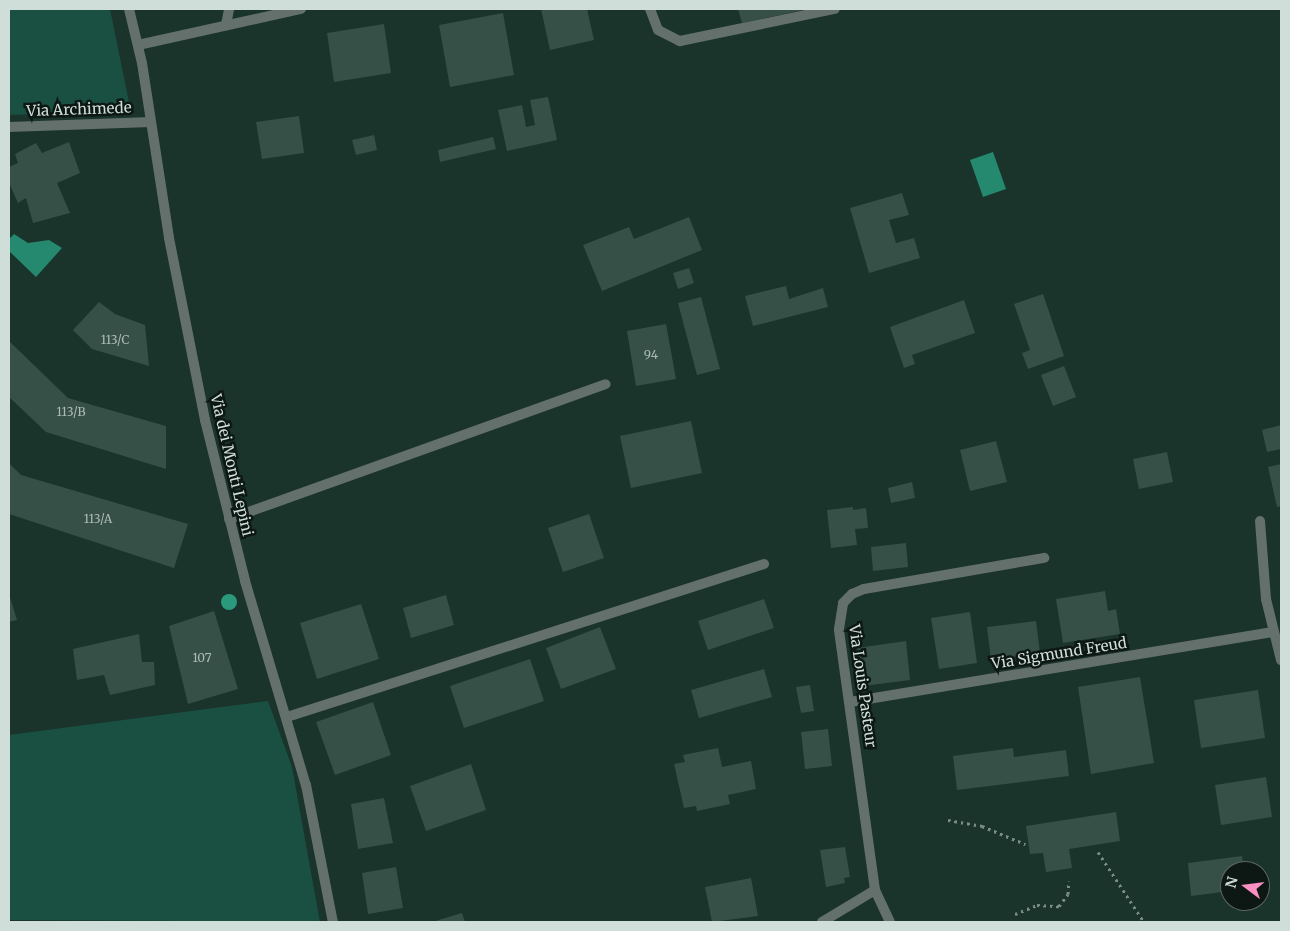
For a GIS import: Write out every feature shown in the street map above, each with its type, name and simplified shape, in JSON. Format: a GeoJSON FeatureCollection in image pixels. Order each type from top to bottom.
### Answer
{"type":"FeatureCollection","features":[{"type":"Feature","properties":{"kind":"street","name":"Via dei Monti Lepini"},"geometry":{"type":"LineString","coordinates":[[129,9],[138,44],[187,332],[229,519],[306,785],[333,922]]}},
{"type":"Feature","properties":{"kind":"street"},"geometry":{"type":"LineString","coordinates":[[226,25],[229,9]]}},
{"type":"Feature","properties":{"kind":"street"},"geometry":{"type":"LineString","coordinates":[[138,44],[301,9]]}},
{"type":"Feature","properties":{"kind":"street"},"geometry":{"type":"LineString","coordinates":[[650,9],[658,30],[680,40],[835,9]]}},
{"type":"Feature","properties":{"kind":"street","name":"Via Archimede"},"geometry":{"type":"LineString","coordinates":[[9,127],[150,122]]}},
{"type":"Feature","properties":{"kind":"street"},"geometry":{"type":"LineString","coordinates":[[229,519],[606,384]]}},
{"type":"Feature","properties":{"kind":"street"},"geometry":{"type":"LineString","coordinates":[[1260,521],[1266,599],[1281,660]]}},
{"type":"Feature","properties":{"kind":"street","name":"Via Louis Pasteur"},"geometry":{"type":"LineString","coordinates":[[890,922],[874,890],[839,622],[843,603],[852,594],[1044,558]]}},
{"type":"Feature","properties":{"kind":"street"},"geometry":{"type":"LineString","coordinates":[[287,717],[764,564]]}},
{"type":"Feature","properties":{"kind":"street","name":"Via Sigmund Freud"},"geometry":{"type":"LineString","coordinates":[[850,702],[1273,632]]}},
{"type":"Feature","properties":{"kind":"street"},"geometry":{"type":"LineString","coordinates":[[822,922],[874,890]]}},
{"type":"Feature","properties":{"kind":"path"},"geometry":{"type":"LineString","coordinates":[[948,820],[982,826],[1025,844]]}},
{"type":"Feature","properties":{"kind":"path"},"geometry":{"type":"LineString","coordinates":[[1098,852],[1144,922]]}},
{"type":"Feature","properties":{"kind":"path"},"geometry":{"type":"LineString","coordinates":[[1015,914],[1037,905],[1059,906],[1068,894],[1069,881]]}},
{"type":"Feature","properties":{"kind":"shaded area"},"geometry":{"type":"Polygon","coordinates":[[[9,9],[110,9],[130,107],[101,112],[9,115],[9,9]]]}},
{"type":"Feature","properties":{"kind":"shaded area"},"geometry":{"type":"Polygon","coordinates":[[[993,152],[1006,189],[983,197],[970,160],[993,152]]]}},
{"type":"Feature","properties":{"kind":"shaded area"},"geometry":{"type":"Polygon","coordinates":[[[14,234],[28,243],[49,240],[62,248],[36,277],[9,251],[9,239],[14,234]]]}},
{"type":"Feature","properties":{"kind":"shaded area"},"geometry":{"type":"Polygon","coordinates":[[[268,701],[292,767],[320,922],[9,920],[9,735],[268,701]]]}},
{"type":"Feature","properties":{"kind":"building"},"geometry":{"type":"Polygon","coordinates":[[[541,9],[587,9],[594,40],[550,50],[541,9]]]}},
{"type":"Feature","properties":{"kind":"building"},"geometry":{"type":"Polygon","coordinates":[[[738,9],[803,9],[803,10],[742,23],[738,9]]]}},
{"type":"Feature","properties":{"kind":"building"},"geometry":{"type":"Polygon","coordinates":[[[503,13],[514,75],[450,87],[439,25],[503,13]]]}},
{"type":"Feature","properties":{"kind":"building"},"geometry":{"type":"Polygon","coordinates":[[[384,24],[391,73],[334,82],[327,33],[384,24]]]}},
{"type":"Feature","properties":{"kind":"building"},"geometry":{"type":"Polygon","coordinates":[[[548,97],[557,140],[507,151],[498,110],[522,105],[526,127],[535,125],[530,100],[548,97]]]}},
{"type":"Feature","properties":{"kind":"building"},"geometry":{"type":"Polygon","coordinates":[[[299,116],[304,153],[262,159],[256,122],[299,116]]]}},
{"type":"Feature","properties":{"kind":"building"},"geometry":{"type":"Polygon","coordinates":[[[374,135],[377,150],[356,155],[352,140],[374,135]]]}},
{"type":"Feature","properties":{"kind":"building"},"geometry":{"type":"Polygon","coordinates":[[[493,137],[496,149],[440,162],[438,150],[493,137]]]}},
{"type":"Feature","properties":{"kind":"building"},"geometry":{"type":"Polygon","coordinates":[[[69,142],[80,173],[57,183],[70,213],[33,223],[26,198],[18,203],[9,183],[9,167],[18,163],[15,154],[36,143],[42,153],[69,142]]]}},
{"type":"Feature","properties":{"kind":"building"},"geometry":{"type":"Polygon","coordinates":[[[902,193],[909,215],[889,220],[896,243],[914,238],[920,258],[869,273],[850,208],[902,193]]]}},
{"type":"Feature","properties":{"kind":"building"},"geometry":{"type":"Polygon","coordinates":[[[689,217],[702,250],[602,291],[583,245],[629,227],[634,239],[689,217]]]}},
{"type":"Feature","properties":{"kind":"building"},"geometry":{"type":"Polygon","coordinates":[[[689,268],[694,283],[678,289],[673,273],[689,268]]]}},
{"type":"Feature","properties":{"kind":"building"},"geometry":{"type":"Polygon","coordinates":[[[786,286],[789,299],[823,288],[828,307],[753,326],[745,296],[786,286]]]}},
{"type":"Feature","properties":{"kind":"building"},"geometry":{"type":"Polygon","coordinates":[[[1043,294],[1064,356],[1028,369],[1022,353],[1030,350],[1014,304],[1043,294]]]}},
{"type":"Feature","properties":{"kind":"building"},"geometry":{"type":"Polygon","coordinates":[[[701,297],[720,369],[697,375],[678,303],[701,297]]]}},
{"type":"Feature","properties":{"kind":"building"},"geometry":{"type":"Polygon","coordinates":[[[964,300],[975,333],[912,355],[915,364],[904,368],[890,327],[964,300]]]}},
{"type":"Feature","properties":{"kind":"building"},"geometry":{"type":"Polygon","coordinates":[[[99,302],[115,314],[145,325],[149,366],[92,349],[73,330],[99,302]]]}},
{"type":"Feature","properties":{"kind":"building"},"geometry":{"type":"Polygon","coordinates":[[[666,324],[676,379],[636,386],[627,331],[666,324]]]}},
{"type":"Feature","properties":{"kind":"building"},"geometry":{"type":"Polygon","coordinates":[[[9,341],[68,398],[166,426],[166,469],[46,432],[9,397],[9,341]]]}},
{"type":"Feature","properties":{"kind":"building"},"geometry":{"type":"Polygon","coordinates":[[[1064,366],[1076,397],[1053,406],[1041,375],[1064,366]]]}},
{"type":"Feature","properties":{"kind":"building"},"geometry":{"type":"Polygon","coordinates":[[[691,421],[702,473],[631,488],[620,436],[691,421]]]}},
{"type":"Feature","properties":{"kind":"building"},"geometry":{"type":"Polygon","coordinates":[[[1281,425],[1281,449],[1267,452],[1262,430],[1281,425]]]}},
{"type":"Feature","properties":{"kind":"building"},"geometry":{"type":"Polygon","coordinates":[[[996,441],[1007,482],[970,491],[960,450],[996,441]]]}},
{"type":"Feature","properties":{"kind":"building"},"geometry":{"type":"Polygon","coordinates":[[[1167,452],[1173,482],[1139,489],[1133,459],[1167,452]]]}},
{"type":"Feature","properties":{"kind":"building"},"geometry":{"type":"Polygon","coordinates":[[[9,463],[21,475],[188,524],[174,568],[9,514],[9,463]]]}},
{"type":"Feature","properties":{"kind":"building"},"geometry":{"type":"Polygon","coordinates":[[[1281,464],[1281,506],[1277,507],[1268,467],[1281,464]]]}},
{"type":"Feature","properties":{"kind":"building"},"geometry":{"type":"Polygon","coordinates":[[[912,482],[915,498],[891,503],[888,488],[912,482]]]}},
{"type":"Feature","properties":{"kind":"building"},"geometry":{"type":"Polygon","coordinates":[[[853,507],[853,510],[866,508],[868,528],[855,529],[857,545],[831,548],[827,510],[853,507]]]}},
{"type":"Feature","properties":{"kind":"building"},"geometry":{"type":"Polygon","coordinates":[[[589,514],[604,558],[563,572],[548,528],[589,514]]]}},
{"type":"Feature","properties":{"kind":"building"},"geometry":{"type":"Polygon","coordinates":[[[906,543],[908,567],[873,571],[871,547],[906,543]]]}},
{"type":"Feature","properties":{"kind":"building"},"geometry":{"type":"Polygon","coordinates":[[[1105,591],[1108,611],[1116,609],[1120,634],[1063,643],[1056,599],[1105,591]]]}},
{"type":"Feature","properties":{"kind":"building"},"geometry":{"type":"Polygon","coordinates":[[[9,594],[17,620],[9,622],[9,594]]]}},
{"type":"Feature","properties":{"kind":"building"},"geometry":{"type":"Polygon","coordinates":[[[446,595],[454,625],[411,638],[403,608],[446,595]]]}},
{"type":"Feature","properties":{"kind":"building"},"geometry":{"type":"Polygon","coordinates":[[[764,599],[774,628],[708,650],[698,621],[764,599]]]}},
{"type":"Feature","properties":{"kind":"building"},"geometry":{"type":"Polygon","coordinates":[[[361,604],[379,659],[317,679],[300,623],[361,604]]]}},
{"type":"Feature","properties":{"kind":"building"},"geometry":{"type":"Polygon","coordinates":[[[214,611],[238,689],[188,704],[169,626],[214,611]]]}},
{"type":"Feature","properties":{"kind":"building"},"geometry":{"type":"Polygon","coordinates":[[[970,612],[977,663],[939,669],[931,618],[970,612]]]}},
{"type":"Feature","properties":{"kind":"building"},"geometry":{"type":"Polygon","coordinates":[[[1036,621],[1040,653],[991,660],[987,627],[1036,621]]]}},
{"type":"Feature","properties":{"kind":"building"},"geometry":{"type":"Polygon","coordinates":[[[600,627],[616,669],[561,689],[546,648],[600,627]]]}},
{"type":"Feature","properties":{"kind":"building"},"geometry":{"type":"Polygon","coordinates":[[[139,634],[142,662],[154,662],[155,685],[110,695],[104,675],[77,680],[73,649],[139,634]]]}},
{"type":"Feature","properties":{"kind":"building"},"geometry":{"type":"Polygon","coordinates":[[[906,641],[910,680],[863,686],[857,648],[906,641]]]}},
{"type":"Feature","properties":{"kind":"building"},"geometry":{"type":"Polygon","coordinates":[[[530,659],[544,701],[464,728],[450,686],[530,659]]]}},
{"type":"Feature","properties":{"kind":"building"},"geometry":{"type":"Polygon","coordinates":[[[764,669],[772,697],[699,718],[691,690],[764,669]]]}},
{"type":"Feature","properties":{"kind":"building"},"geometry":{"type":"Polygon","coordinates":[[[1140,677],[1154,763],[1091,774],[1078,687],[1140,677]]]}},
{"type":"Feature","properties":{"kind":"building"},"geometry":{"type":"Polygon","coordinates":[[[810,685],[814,711],[801,713],[796,687],[810,685]]]}},
{"type":"Feature","properties":{"kind":"building"},"geometry":{"type":"Polygon","coordinates":[[[1258,690],[1265,738],[1201,748],[1194,700],[1258,690]]]}},
{"type":"Feature","properties":{"kind":"building"},"geometry":{"type":"Polygon","coordinates":[[[373,702],[391,755],[335,775],[316,722],[373,702]]]}},
{"type":"Feature","properties":{"kind":"building"},"geometry":{"type":"Polygon","coordinates":[[[828,729],[832,766],[805,769],[801,732],[828,729]]]}},
{"type":"Feature","properties":{"kind":"building"},"geometry":{"type":"Polygon","coordinates":[[[718,748],[722,767],[751,761],[756,789],[728,795],[730,804],[697,811],[696,806],[684,808],[674,764],[685,762],[683,755],[718,748]]]}},
{"type":"Feature","properties":{"kind":"building"},"geometry":{"type":"Polygon","coordinates":[[[1013,748],[1014,757],[1066,750],[1069,776],[957,790],[953,756],[1013,748]]]}},
{"type":"Feature","properties":{"kind":"building"},"geometry":{"type":"Polygon","coordinates":[[[471,764],[486,810],[426,831],[410,786],[471,764]]]}},
{"type":"Feature","properties":{"kind":"building"},"geometry":{"type":"Polygon","coordinates":[[[1266,777],[1272,817],[1221,825],[1215,785],[1266,777]]]}},
{"type":"Feature","properties":{"kind":"building"},"geometry":{"type":"Polygon","coordinates":[[[384,798],[393,843],[358,849],[351,804],[384,798]]]}},
{"type":"Feature","properties":{"kind":"building"},"geometry":{"type":"Polygon","coordinates":[[[1116,812],[1120,841],[1069,849],[1072,868],[1046,872],[1043,853],[1030,854],[1026,826],[1116,812]]]}},
{"type":"Feature","properties":{"kind":"building"},"geometry":{"type":"Polygon","coordinates":[[[845,847],[850,877],[844,878],[845,883],[826,887],[820,850],[845,847]]]}},
{"type":"Feature","properties":{"kind":"building"},"geometry":{"type":"Polygon","coordinates":[[[1242,856],[1243,861],[1220,861],[1220,892],[1191,896],[1188,863],[1242,856]]]}},
{"type":"Feature","properties":{"kind":"building"},"geometry":{"type":"Polygon","coordinates":[[[396,867],[403,908],[368,914],[362,873],[396,867]]]}},
{"type":"Feature","properties":{"kind":"building"},"geometry":{"type":"Polygon","coordinates":[[[751,878],[758,916],[712,922],[705,887],[751,878]]]}},
{"type":"Feature","properties":{"kind":"building"},"geometry":{"type":"Polygon","coordinates":[[[462,913],[465,922],[432,922],[462,913]]]}}]}
